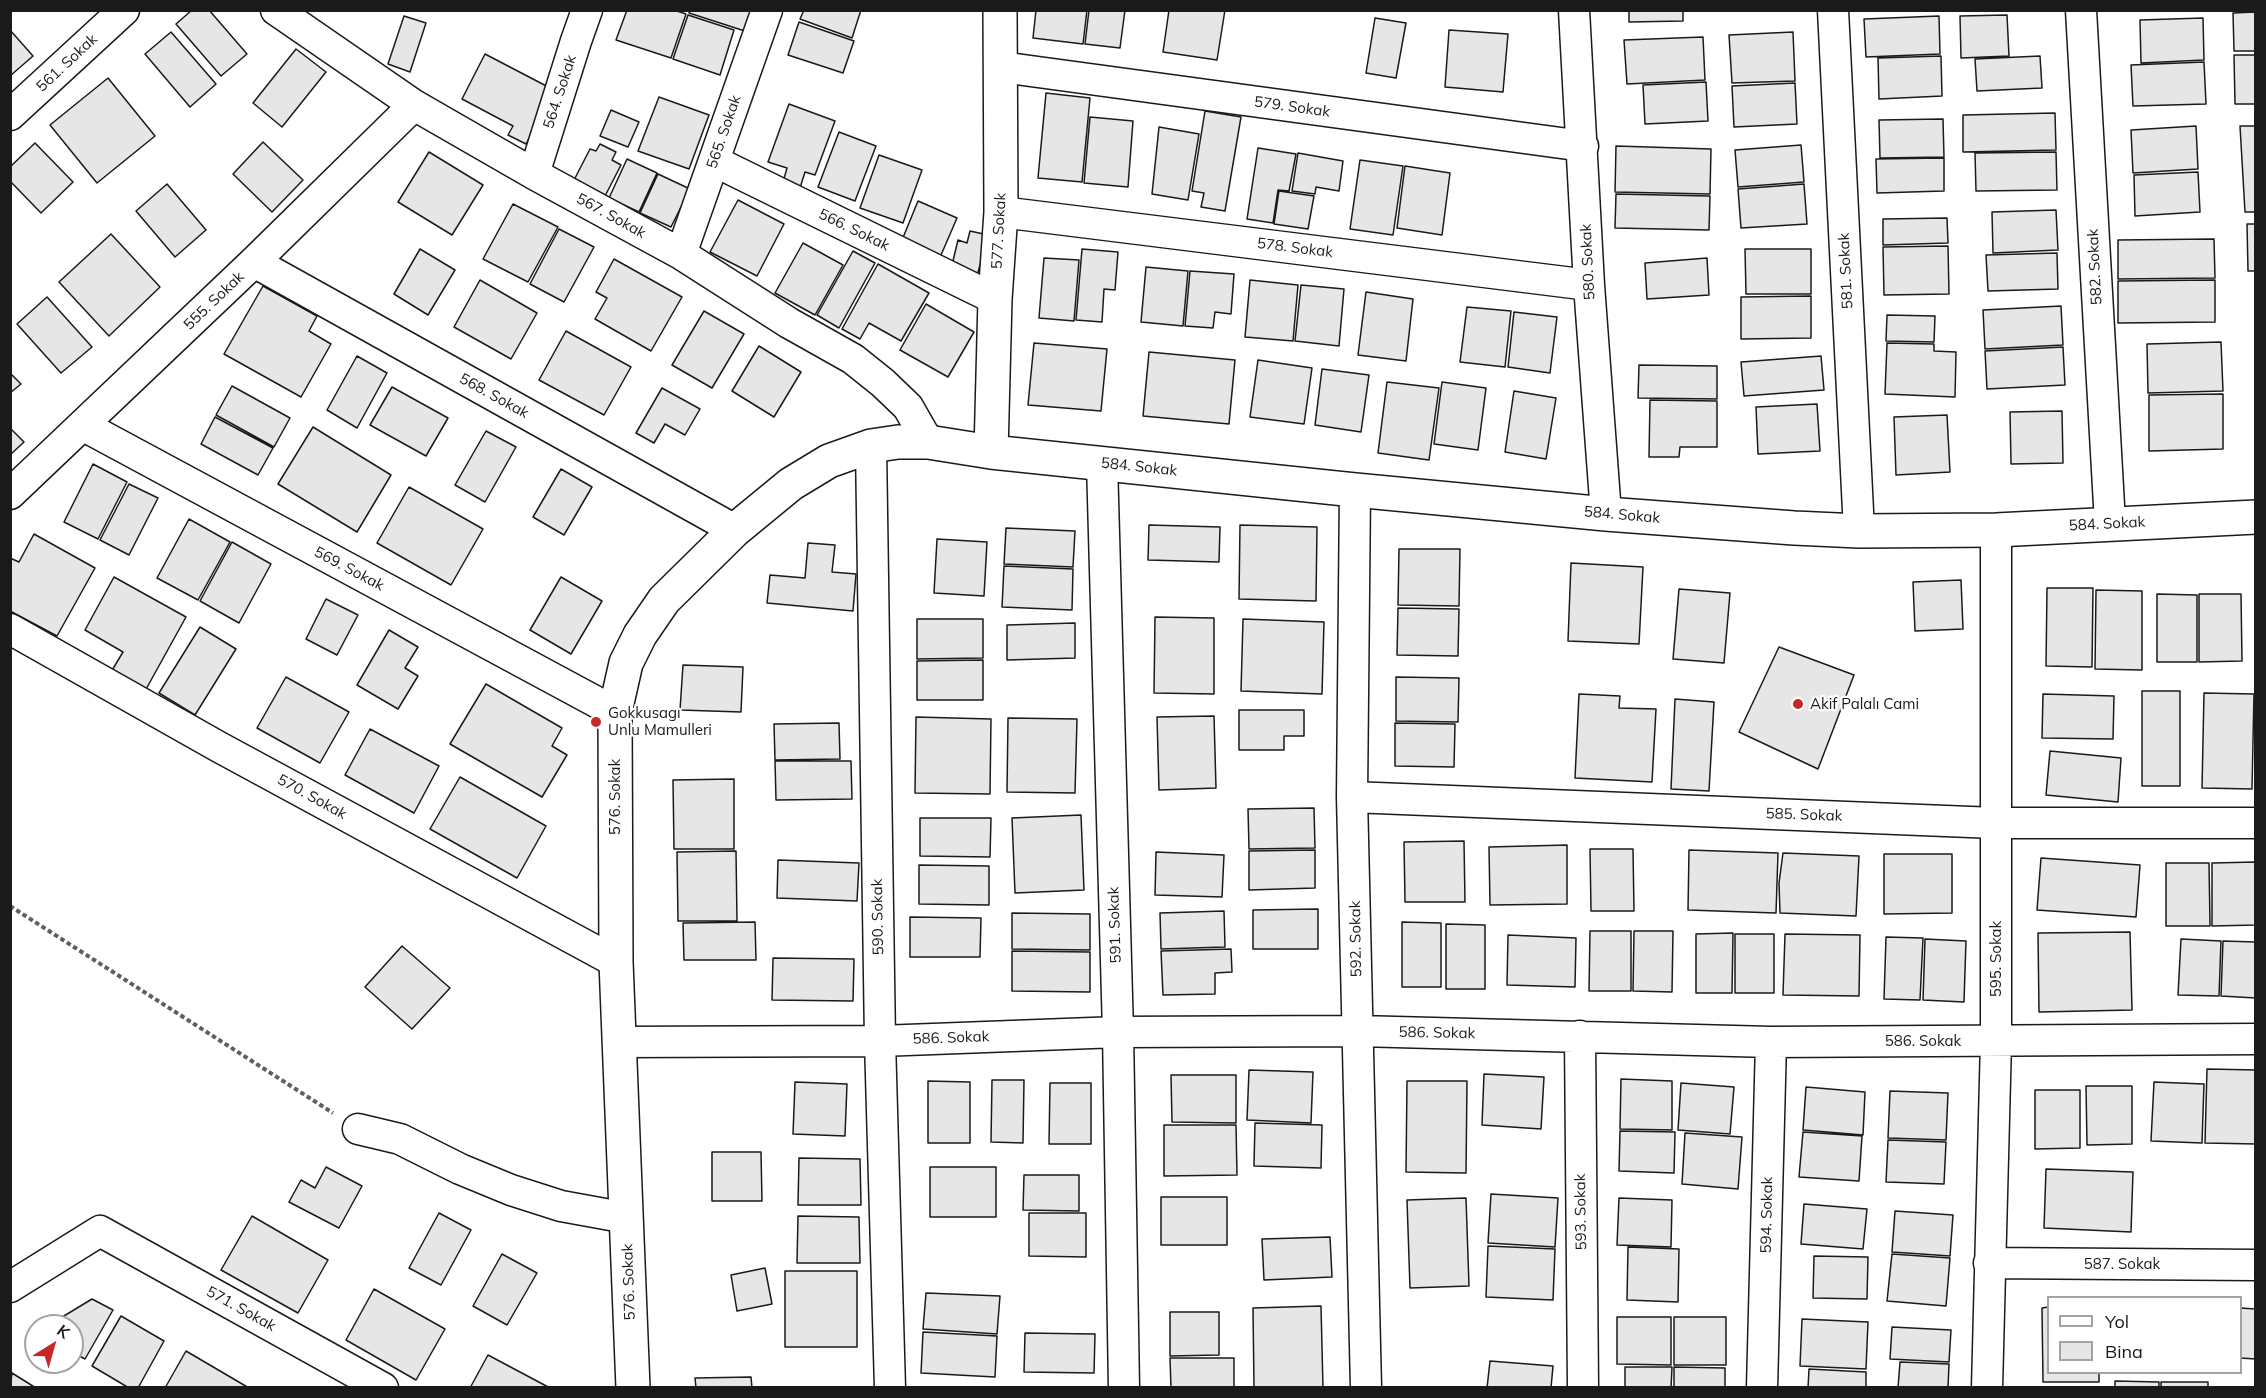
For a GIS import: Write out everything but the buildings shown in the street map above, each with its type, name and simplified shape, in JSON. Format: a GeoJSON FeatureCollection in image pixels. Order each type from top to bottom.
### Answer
{"type":"FeatureCollection","features":[{"type":"Feature","properties":{"kind":"street","name":"561. Sokak"},"geometry":{"type":"LineString","coordinates":[[10,115],[124,10]]}},
{"type":"Feature","properties":{"kind":"street","name":"567. Sokak"},"geometry":{"type":"LineString","coordinates":[[276,10],[414,105],[681,254],[789,323],[853,359],[883,382],[908,407],[928,442]]}},
{"type":"Feature","properties":{"kind":"street","name":"564. Sokak"},"geometry":{"type":"LineString","coordinates":[[534,174],[587,10]]}},
{"type":"Feature","properties":{"kind":"street","name":"565. Sokak"},"geometry":{"type":"LineString","coordinates":[[681,254],[767,10]]}},
{"type":"Feature","properties":{"kind":"street","name":"577. Sokak"},"geometry":{"type":"LineString","coordinates":[[991,452],[995,299],[1001,212],[1000,10]]}},
{"type":"Feature","properties":{"kind":"street","name":"580. Sokak"},"geometry":{"type":"LineString","coordinates":[[1574,10],[1589,285],[1606,514]]}},
{"type":"Feature","properties":{"kind":"street","name":"581. Sokak"},"geometry":{"type":"LineString","coordinates":[[1833,10],[1859,531]]}},
{"type":"Feature","properties":{"kind":"street","name":"582. Sokak"},"geometry":{"type":"LineString","coordinates":[[2081,10],[2110,523]]}},
{"type":"Feature","properties":{"kind":"street","name":"579. Sokak"},"geometry":{"type":"LineString","coordinates":[[1001,67],[1583,146]]}},
{"type":"Feature","properties":{"kind":"street","name":"555. Sokak"},"geometry":{"type":"LineString","coordinates":[[10,494],[84,426],[414,105]]}},
{"type":"Feature","properties":{"kind":"street","name":"566. Sokak"},"geometry":{"type":"LineString","coordinates":[[714,161],[995,299]]}},
{"type":"Feature","properties":{"kind":"street","name":"578. Sokak"},"geometry":{"type":"LineString","coordinates":[[1001,212],[1589,285]]}},
{"type":"Feature","properties":{"kind":"street","name":"568. Sokak"},"geometry":{"type":"LineString","coordinates":[[254,262],[735,530]]}},
{"type":"Feature","properties":{"kind":"street","name":"569. Sokak"},"geometry":{"type":"LineString","coordinates":[[84,426],[615,712]]}},
{"type":"Feature","properties":{"kind":"street","name":"576. Sokak"},"geometry":{"type":"LineString","coordinates":[[633,1388],[616,962],[615,712],[626,663],[640,635],[664,600],[735,530],[792,484],[829,461],[871,446],[898,442],[928,442],[991,452]]}},
{"type":"Feature","properties":{"kind":"street","name":"590. Sokak"},"geometry":{"type":"LineString","coordinates":[[871,446],[880,1041],[890,1388]]}},
{"type":"Feature","properties":{"kind":"street","name":"584. Sokak"},"geometry":{"type":"LineString","coordinates":[[991,452],[1606,514],[1794,528],[1859,531],[1996,530],[2256,518]]}},
{"type":"Feature","properties":{"kind":"street","name":"591. Sokak"},"geometry":{"type":"LineString","coordinates":[[1102,463],[1118,1032],[1124,1388]]}},
{"type":"Feature","properties":{"kind":"street","name":"592. Sokak"},"geometry":{"type":"LineString","coordinates":[[1354,490],[1353,797],[1366,1388]]}},
{"type":"Feature","properties":{"kind":"street","name":"595. Sokak"},"geometry":{"type":"LineString","coordinates":[[1987,1388],[1996,1041],[1996,530]]}},
{"type":"Feature","properties":{"kind":"street","name":"570. Sokak"},"geometry":{"type":"LineString","coordinates":[[10,629],[219,747],[616,962]]}},
{"type":"Feature","properties":{"kind":"street","name":"585. Sokak"},"geometry":{"type":"LineString","coordinates":[[1353,797],[1995,823],[2256,823]]}},
{"type":"Feature","properties":{"kind":"street","name":"586. Sokak"},"geometry":{"type":"LineString","coordinates":[[619,1042],[880,1041],[1118,1032],[1358,1031],[1771,1041],[2256,1038]]}},
{"type":"Feature","properties":{"kind":"street","name":"593. Sokak"},"geometry":{"type":"LineString","coordinates":[[1580,1036],[1583,1388]]}},
{"type":"Feature","properties":{"kind":"street","name":"594. Sokak"},"geometry":{"type":"LineString","coordinates":[[1762,1388],[1771,1041]]}},
{"type":"Feature","properties":{"kind":"street"},"geometry":{"type":"LineString","coordinates":[[358,1130],[400,1139],[460,1169],[511,1190],[561,1206],[627,1218]]}},
{"type":"Feature","properties":{"kind":"street","name":"571. Sokak"},"geometry":{"type":"LineString","coordinates":[[10,1287],[99,1231],[383,1388]]}},
{"type":"Feature","properties":{"kind":"street","name":"587. Sokak"},"geometry":{"type":"LineString","coordinates":[[1989,1263],[2256,1265]]}},
{"type":"Feature","properties":{"kind":"path"},"geometry":{"type":"LineString","coordinates":[[10,906],[358,1130]]}},
{"type":"Feature","properties":{"kind":"place","name":"Akif Palalı Cami"},"geometry":{"type":"Point","coordinates":[1798,704]}},
{"type":"Feature","properties":{"kind":"place","name":"Gokkusagı Unlu Mamulleri"},"geometry":{"type":"Point","coordinates":[596,722]}}]}
